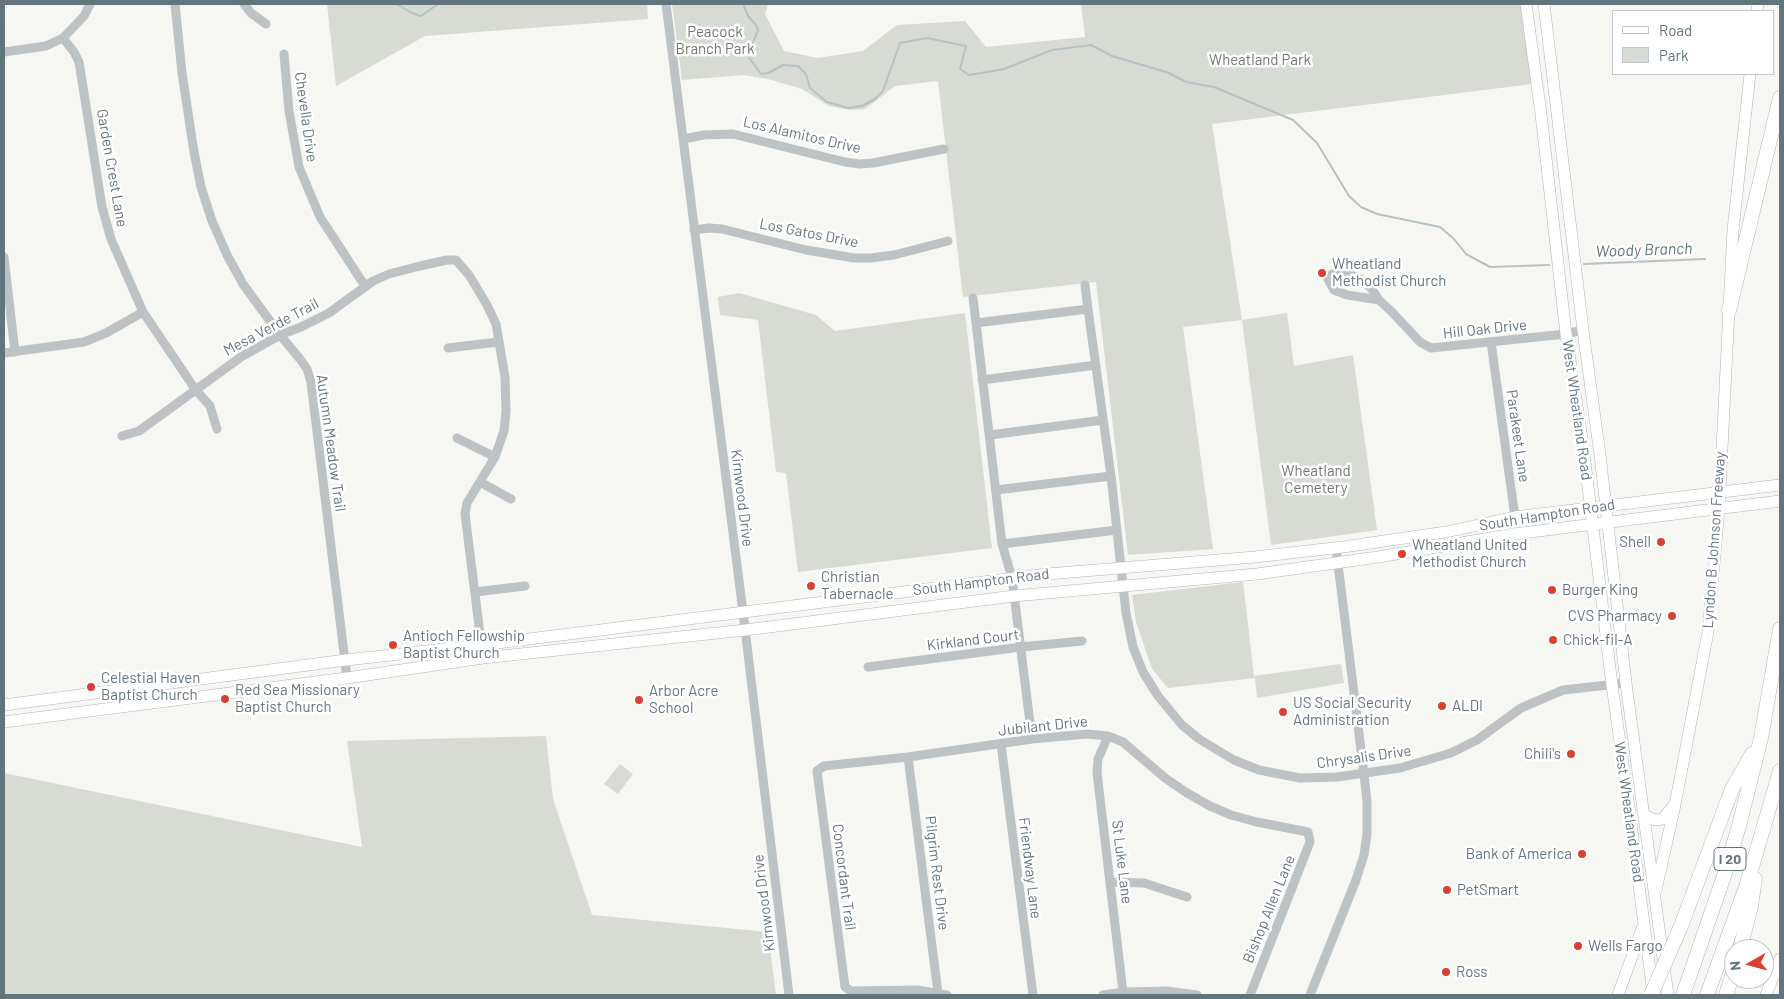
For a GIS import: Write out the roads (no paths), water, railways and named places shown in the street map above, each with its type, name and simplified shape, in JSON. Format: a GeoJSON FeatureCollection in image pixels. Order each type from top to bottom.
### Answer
{"type":"FeatureCollection","features":[{"type":"Feature","properties":{"kind":"highway"},"geometry":{"type":"LineString","coordinates":[[1729,311],[1780,98]]}},
{"type":"Feature","properties":{"kind":"highway","name":"I 20"},"geometry":{"type":"LineString","coordinates":[[1683,995],[1739,826],[1761,738],[1780,629]]}},
{"type":"Feature","properties":{"kind":"highway"},"geometry":{"type":"LineString","coordinates":[[1652,995],[1681,926],[1732,789],[1761,738]]}},
{"type":"Feature","properties":{"kind":"highway","name":"I 20"},"geometry":{"type":"LineString","coordinates":[[1706,995],[1759,844],[1780,771]]}},
{"type":"Feature","properties":{"kind":"highway"},"geometry":{"type":"LineString","coordinates":[[1743,939],[1751,906],[1759,844]]}},
{"type":"Feature","properties":{"kind":"main road","name":"West Wheatland Road"},"geometry":{"type":"LineString","coordinates":[[1526,4],[1566,334],[1583,445],[1612,685],[1644,924]]}},
{"type":"Feature","properties":{"kind":"main road","name":"West Wheatland Road"},"geometry":{"type":"LineString","coordinates":[[1544,4],[1626,683],[1667,992]]}},
{"type":"Feature","properties":{"kind":"main road","name":"Lyndon B Johnson Freeway"},"geometry":{"type":"LineString","coordinates":[[1618,995],[1642,947],[1644,924],[1654,896],[1675,805],[1708,632],[1720,492],[1733,230],[1750,75]]}},
{"type":"Feature","properties":{"kind":"main road"},"geometry":{"type":"LineString","coordinates":[[1544,146],[1561,144]]}},
{"type":"Feature","properties":{"kind":"main road","name":"South Hampton Road"},"geometry":{"type":"LineString","coordinates":[[4,705],[346,660],[481,645],[1012,578],[1336,548],[1446,532],[1515,517],[1780,485]]}},
{"type":"Feature","properties":{"kind":"main road","name":"South Hampton Road"},"geometry":{"type":"LineString","coordinates":[[4,722],[347,678],[483,658],[745,630],[1014,596],[1256,574],[1592,523],[1780,501]]}},
{"type":"Feature","properties":{"kind":"main road"},"geometry":{"type":"LineString","coordinates":[[1255,557],[1256,574]]}},
{"type":"Feature","properties":{"kind":"main road"},"geometry":{"type":"LineString","coordinates":[[164,684],[165,701]]}},
{"type":"Feature","properties":{"kind":"main road"},"geometry":{"type":"LineString","coordinates":[[90,694],[92,710]]}},
{"type":"Feature","properties":{"kind":"main road"},"geometry":{"type":"LineString","coordinates":[[1644,815],[1655,820],[1663,819],[1675,805]]}},
{"type":"Feature","properties":{"kind":"main road"},"geometry":{"type":"LineString","coordinates":[[1642,947],[1654,954],[1667,992]]}},
{"type":"Feature","properties":{"kind":"main road"},"geometry":{"type":"LineString","coordinates":[[1642,947],[1652,995]]}},
{"type":"Feature","properties":{"kind":"main road"},"geometry":{"type":"LineString","coordinates":[[1766,995],[1780,959]]}},
{"type":"Feature","properties":{"kind":"street"},"geometry":{"type":"LineString","coordinates":[[4,52],[46,46],[63,38],[84,16],[90,4]]}},
{"type":"Feature","properties":{"kind":"street","name":"Autumn Meadow Trail"},"geometry":{"type":"LineString","coordinates":[[175,4],[182,73],[201,187],[212,221],[227,255],[243,284],[307,369],[311,382],[347,678]]}},
{"type":"Feature","properties":{"kind":"street"},"geometry":{"type":"LineString","coordinates":[[244,4],[251,13],[266,24]]}},
{"type":"Feature","properties":{"kind":"street","name":"Kirnwood Drive"},"geometry":{"type":"LineString","coordinates":[[666,4],[743,612],[789,995]]}},
{"type":"Feature","properties":{"kind":"street","name":"Garden Crest Lane"},"geometry":{"type":"LineString","coordinates":[[63,38],[79,62],[102,207],[109,231],[143,312],[195,389],[210,406],[217,429]]}},
{"type":"Feature","properties":{"kind":"street","name":"Chevella Drive"},"geometry":{"type":"LineString","coordinates":[[284,54],[289,111],[299,168],[320,217],[365,286]]}},
{"type":"Feature","properties":{"kind":"street","name":"Los Alamitos Drive"},"geometry":{"type":"LineString","coordinates":[[683,139],[704,135],[733,134],[836,160],[860,164],[944,149]]}},
{"type":"Feature","properties":{"kind":"street","name":"Los Gatos Drive"},"geometry":{"type":"LineString","coordinates":[[694,230],[722,229],[806,250],[854,258],[870,258],[894,254],[948,241]]}},
{"type":"Feature","properties":{"kind":"street"},"geometry":{"type":"LineString","coordinates":[[4,257],[15,352]]}},
{"type":"Feature","properties":{"kind":"street","name":"Mesa Verde Trail"},"geometry":{"type":"LineString","coordinates":[[122,436],[139,431],[241,357],[280,335],[329,313],[365,286],[389,274],[442,261],[456,260],[469,275],[487,305],[496,324],[498,342]]}},
{"type":"Feature","properties":{"kind":"street","name":"Hill Oak Drive"},"geometry":{"type":"LineString","coordinates":[[1379,300],[1339,293],[1331,286],[1328,279],[1332,274],[1336,273],[1355,276],[1371,288],[1379,300],[1420,342],[1437,348],[1566,334],[1583,330]]}},
{"type":"Feature","properties":{"kind":"street","name":"Chrysalis Drive"},"geometry":{"type":"LineString","coordinates":[[1085,285],[1126,614],[1133,647],[1143,672],[1175,717],[1199,739],[1234,760],[1259,770],[1280,775],[1319,778],[1364,774],[1400,768],[1451,753],[1477,740],[1521,708],[1563,690],[1626,683]]}},
{"type":"Feature","properties":{"kind":"street"},"geometry":{"type":"LineString","coordinates":[[973,298],[1002,544],[1012,578],[1032,739]]}},
{"type":"Feature","properties":{"kind":"street"},"geometry":{"type":"LineString","coordinates":[[976,323],[1088,309]]}},
{"type":"Feature","properties":{"kind":"street"},"geometry":{"type":"LineString","coordinates":[[4,353],[84,342],[106,333],[143,312]]}},
{"type":"Feature","properties":{"kind":"street"},"geometry":{"type":"LineString","coordinates":[[448,348],[498,342],[505,377],[506,410],[504,431],[494,457],[467,503],[465,514],[483,658]]}},
{"type":"Feature","properties":{"kind":"street","name":"Parakeet Lane"},"geometry":{"type":"LineString","coordinates":[[1491,342],[1515,517],[1514,534]]}},
{"type":"Feature","properties":{"kind":"street"},"geometry":{"type":"LineString","coordinates":[[982,380],[1096,365]]}},
{"type":"Feature","properties":{"kind":"street"},"geometry":{"type":"LineString","coordinates":[[990,435],[1103,420]]}},
{"type":"Feature","properties":{"kind":"street"},"geometry":{"type":"LineString","coordinates":[[457,438],[494,457]]}},
{"type":"Feature","properties":{"kind":"street"},"geometry":{"type":"LineString","coordinates":[[996,490],[1110,476]]}},
{"type":"Feature","properties":{"kind":"street"},"geometry":{"type":"LineString","coordinates":[[480,482],[511,499]]}},
{"type":"Feature","properties":{"kind":"street"},"geometry":{"type":"LineString","coordinates":[[1002,544],[1117,530]]}},
{"type":"Feature","properties":{"kind":"street"},"geometry":{"type":"LineString","coordinates":[[1310,995],[1356,880],[1364,855],[1367,834],[1364,774],[1336,548]]}},
{"type":"Feature","properties":{"kind":"street"},"geometry":{"type":"LineString","coordinates":[[475,592],[525,586]]}},
{"type":"Feature","properties":{"kind":"street","name":"Kirkland Court"},"geometry":{"type":"LineString","coordinates":[[868,666],[1082,641]]}},
{"type":"Feature","properties":{"kind":"street","name":"Jubilant Drive"},"geometry":{"type":"LineString","coordinates":[[818,771],[824,766],[1032,739],[1088,734],[1108,736],[1129,746],[1165,778],[1210,806],[1231,815],[1257,822],[1308,832]]}},
{"type":"Feature","properties":{"kind":"street","name":"St Luke Lane"},"geometry":{"type":"LineString","coordinates":[[1108,736],[1098,759],[1097,773],[1123,992]]}},
{"type":"Feature","properties":{"kind":"street","name":"Friendway Lane"},"geometry":{"type":"LineString","coordinates":[[1001,744],[1033,995]]}},
{"type":"Feature","properties":{"kind":"street","name":"Pilgrim Rest Drive"},"geometry":{"type":"LineString","coordinates":[[908,756],[942,994]]}},
{"type":"Feature","properties":{"kind":"street","name":"Concordant Trail"},"geometry":{"type":"LineString","coordinates":[[818,771],[819,795],[845,987],[852,991],[897,989],[942,994]]}},
{"type":"Feature","properties":{"kind":"street","name":"Bishop Allen Lane"},"geometry":{"type":"LineString","coordinates":[[1250,995],[1310,842],[1308,832]]}},
{"type":"Feature","properties":{"kind":"street"},"geometry":{"type":"LineString","coordinates":[[1111,882],[1144,883],[1186,897]]}},
{"type":"Feature","properties":{"kind":"street"},"geometry":{"type":"LineString","coordinates":[[1103,995],[1123,992],[1176,992],[1197,995]]}},
{"type":"Feature","properties":{"kind":"waterway","name":"Woody Branch"},"geometry":{"type":"LineString","coordinates":[[397,4],[421,16],[438,4]]}},
{"type":"Feature","properties":{"kind":"waterway","name":"Woody Branch"},"geometry":{"type":"LineString","coordinates":[[743,4],[748,16],[758,30],[748,56],[761,74],[768,73],[783,65],[798,66],[806,74],[810,88],[827,102],[848,108],[862,106],[875,99],[883,91],[900,43],[927,38],[966,46],[960,69],[969,75],[1004,69],[1052,50],[1091,45],[1112,56],[1169,73],[1186,82],[1214,87],[1293,120],[1317,143],[1349,196],[1361,207],[1377,214],[1440,227],[1454,239],[1466,254],[1490,267],[1549,265]]}},
{"type":"Feature","properties":{"kind":"waterway","name":"Woody Branch"},"geometry":{"type":"LineString","coordinates":[[1584,264],[1705,259]]}},
{"type":"Feature","properties":{"kind":"place","name":"Wheatland Methodist Church"},"geometry":{"type":"Point","coordinates":[1322,273]}},
{"type":"Feature","properties":{"kind":"place","name":"Shell"},"geometry":{"type":"Point","coordinates":[1661,542]}},
{"type":"Feature","properties":{"kind":"place","name":"Wheatland United Methodist Church"},"geometry":{"type":"Point","coordinates":[1402,554]}},
{"type":"Feature","properties":{"kind":"place","name":"Christian Tabernacle"},"geometry":{"type":"Point","coordinates":[811,586]}},
{"type":"Feature","properties":{"kind":"place","name":"Burger King"},"geometry":{"type":"Point","coordinates":[1552,590]}},
{"type":"Feature","properties":{"kind":"place","name":"CVS Pharmacy"},"geometry":{"type":"Point","coordinates":[1672,616]}},
{"type":"Feature","properties":{"kind":"place","name":"Chick-fil-A"},"geometry":{"type":"Point","coordinates":[1553,640]}},
{"type":"Feature","properties":{"kind":"place","name":"Antioch Fellowship Baptist Church"},"geometry":{"type":"Point","coordinates":[393,645]}},
{"type":"Feature","properties":{"kind":"place","name":"Celestial Haven Baptist Church"},"geometry":{"type":"Point","coordinates":[91,687]}},
{"type":"Feature","properties":{"kind":"place","name":"Red Sea Missionary Baptist Church"},"geometry":{"type":"Point","coordinates":[225,699]}},
{"type":"Feature","properties":{"kind":"place","name":"Arbor Acre School"},"geometry":{"type":"Point","coordinates":[639,700]}},
{"type":"Feature","properties":{"kind":"place","name":"ALDI"},"geometry":{"type":"Point","coordinates":[1442,706]}},
{"type":"Feature","properties":{"kind":"place","name":"US Social Security Administration"},"geometry":{"type":"Point","coordinates":[1283,712]}},
{"type":"Feature","properties":{"kind":"place","name":"Chili's"},"geometry":{"type":"Point","coordinates":[1571,754]}},
{"type":"Feature","properties":{"kind":"place","name":"Bank of America"},"geometry":{"type":"Point","coordinates":[1582,854]}},
{"type":"Feature","properties":{"kind":"place","name":"PetSmart"},"geometry":{"type":"Point","coordinates":[1447,890]}},
{"type":"Feature","properties":{"kind":"place","name":"Wells Fargo"},"geometry":{"type":"Point","coordinates":[1578,946]}},
{"type":"Feature","properties":{"kind":"place","name":"Ross"},"geometry":{"type":"Point","coordinates":[1446,972]}},
{"type":"Feature","properties":{"kind":"park label","name":"Peacock Branch Park"},"geometry":{"type":"Point","coordinates":[715,40]}},
{"type":"Feature","properties":{"kind":"park label","name":"Wheatland Park"},"geometry":{"type":"Point","coordinates":[1260,60]}},
{"type":"Feature","properties":{"kind":"park label","name":"Wheatland Cemetery"},"geometry":{"type":"Point","coordinates":[1316,480]}}]}
